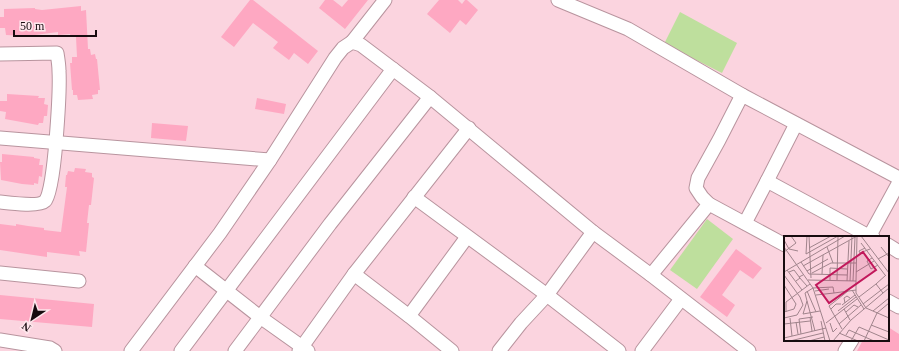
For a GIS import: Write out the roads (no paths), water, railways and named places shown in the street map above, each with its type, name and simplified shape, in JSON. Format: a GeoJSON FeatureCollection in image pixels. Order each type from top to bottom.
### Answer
{"type":"FeatureCollection","features":[{"type":"Feature","properties":{"kind":"street"},"geometry":{"type":"LineString","coordinates":[[131,351],[220,233],[270,160],[335,58],[343,48],[352,42],[385,0]]}},
{"type":"Feature","properties":{"kind":"street"},"geometry":{"type":"LineString","coordinates":[[558,0],[628,29],[742,95],[899,178]]}},
{"type":"Feature","properties":{"kind":"street"},"geometry":{"type":"LineString","coordinates":[[352,42],[361,45],[430,97],[593,232],[749,351]]}},
{"type":"Feature","properties":{"kind":"street"},"geometry":{"type":"LineString","coordinates":[[0,54],[57,53],[59,71],[56,143],[51,188],[47,200],[32,204],[0,202]]}},
{"type":"Feature","properties":{"kind":"street"},"geometry":{"type":"LineString","coordinates":[[180,351],[393,69]]}},
{"type":"Feature","properties":{"kind":"street"},"geometry":{"type":"LineString","coordinates":[[742,95],[698,178],[696,188],[709,204],[784,244]]}},
{"type":"Feature","properties":{"kind":"street"},"geometry":{"type":"LineString","coordinates":[[235,351],[330,224],[430,97]]}},
{"type":"Feature","properties":{"kind":"street"},"geometry":{"type":"LineString","coordinates":[[745,223],[768,181],[796,124]]}},
{"type":"Feature","properties":{"kind":"street"},"geometry":{"type":"LineString","coordinates":[[194,266],[303,350],[354,274],[468,128]]}},
{"type":"Feature","properties":{"kind":"street"},"geometry":{"type":"LineString","coordinates":[[0,138],[270,160]]}},
{"type":"Feature","properties":{"kind":"street"},"geometry":{"type":"LineString","coordinates":[[768,181],[871,236],[899,182]]}},
{"type":"Feature","properties":{"kind":"street"},"geometry":{"type":"LineString","coordinates":[[414,197],[547,295],[619,351]]}},
{"type":"Feature","properties":{"kind":"street"},"geometry":{"type":"LineString","coordinates":[[651,275],[709,204]]}},
{"type":"Feature","properties":{"kind":"street"},"geometry":{"type":"LineString","coordinates":[[499,351],[521,323],[547,295],[593,232]]}},
{"type":"Feature","properties":{"kind":"street"},"geometry":{"type":"LineString","coordinates":[[409,316],[467,237]]}},
{"type":"Feature","properties":{"kind":"street"},"geometry":{"type":"LineString","coordinates":[[889,246],[899,252]]}},
{"type":"Feature","properties":{"kind":"street"},"geometry":{"type":"LineString","coordinates":[[0,274],[79,282]]}},
{"type":"Feature","properties":{"kind":"street"},"geometry":{"type":"LineString","coordinates":[[354,274],[452,351]]}},
{"type":"Feature","properties":{"kind":"street"},"geometry":{"type":"LineString","coordinates":[[642,351],[682,299]]}},
{"type":"Feature","properties":{"kind":"street"},"geometry":{"type":"LineString","coordinates":[[889,302],[899,307]]}},
{"type":"Feature","properties":{"kind":"street"},"geometry":{"type":"LineString","coordinates":[[0,340],[50,348],[55,351]]}},
{"type":"Feature","properties":{"kind":"street"},"geometry":{"type":"LineString","coordinates":[[845,351],[851,341]]}}]}
